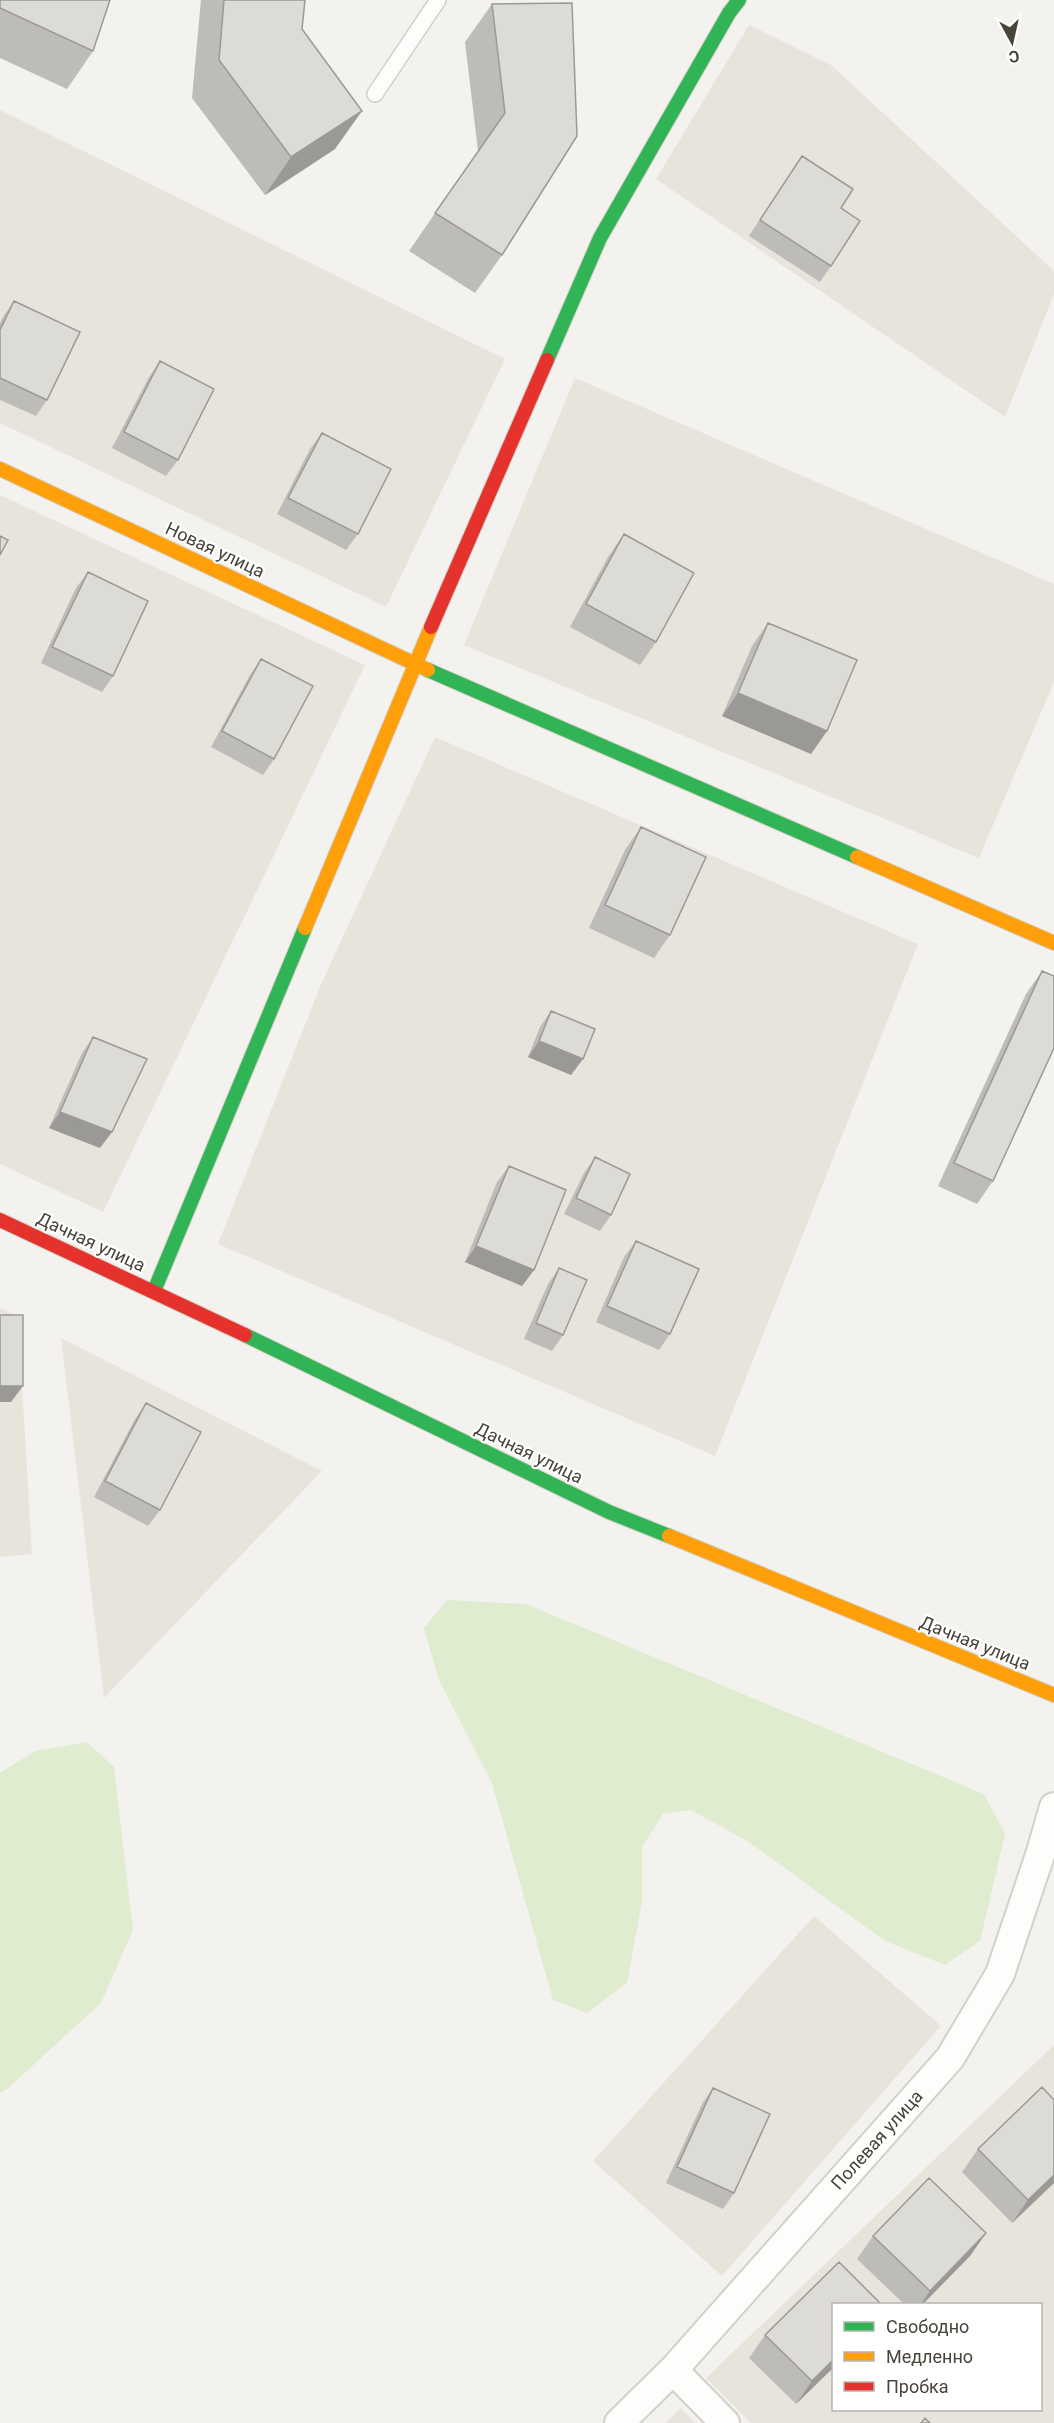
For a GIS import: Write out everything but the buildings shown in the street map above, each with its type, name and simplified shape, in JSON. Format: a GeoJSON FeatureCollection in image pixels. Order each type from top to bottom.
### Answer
{"type":"FeatureCollection","features":[{"type":"Feature","properties":{"kind":"street"},"geometry":{"type":"LineString","coordinates":[[154,1291],[415,664],[600,238],[739,0]]}},
{"type":"Feature","properties":{"kind":"street","name":"Новая улица"},"geometry":{"type":"LineString","coordinates":[[0,469],[415,664],[1054,943]]}},
{"type":"Feature","properties":{"kind":"street","name":"Дачная улица"},"geometry":{"type":"LineString","coordinates":[[0,1220],[154,1291],[609,1512],[1054,1695]]}},
{"type":"Feature","properties":{"kind":"street","name":"Полевая улица"},"geometry":{"type":"LineString","coordinates":[[620,2423],[673,2370],[950,2058],[1000,1974],[1054,1807]]}},
{"type":"Feature","properties":{"kind":"street"},"geometry":{"type":"LineString","coordinates":[[673,2370],[725,2423]]}},
{"type":"Feature","properties":{"kind":"lane"},"geometry":{"type":"LineString","coordinates":[[375,94],[438,0]]}},
{"type":"Feature","properties":{"kind":"shaded area"},"geometry":{"type":"Polygon","coordinates":[[[749,25],[831,65],[1054,271],[1054,294],[1005,417],[656,179],[749,25]]]}},
{"type":"Feature","properties":{"kind":"shaded area"},"geometry":{"type":"Polygon","coordinates":[[[0,110],[505,359],[386,607],[0,423],[0,110]]]}},
{"type":"Feature","properties":{"kind":"shaded area"},"geometry":{"type":"Polygon","coordinates":[[[575,378],[1054,584],[1054,682],[979,858],[464,645],[575,378]]]}},
{"type":"Feature","properties":{"kind":"shaded area"},"geometry":{"type":"Polygon","coordinates":[[[0,495],[365,665],[103,1212],[0,1164],[0,495]]]}},
{"type":"Feature","properties":{"kind":"shaded area"},"geometry":{"type":"Polygon","coordinates":[[[435,737],[918,944],[715,1456],[218,1244],[322,982],[435,737]]]}},
{"type":"Feature","properties":{"kind":"shaded area"},"geometry":{"type":"Polygon","coordinates":[[[0,1308],[18,1317],[32,1554],[0,1557],[0,1308]]]}},
{"type":"Feature","properties":{"kind":"shaded area"},"geometry":{"type":"Polygon","coordinates":[[[61,1338],[322,1471],[104,1698],[61,1338]]]}},
{"type":"Feature","properties":{"kind":"shaded area"},"geometry":{"type":"Polygon","coordinates":[[[814,1916],[941,2026],[722,2276],[593,2161],[814,1916]]]}},
{"type":"Feature","properties":{"kind":"shaded area"},"geometry":{"type":"Polygon","coordinates":[[[1054,2045],[1054,2423],[751,2423],[706,2378],[1054,2045]]]}},
{"type":"Feature","properties":{"kind":"shaded area"},"geometry":{"type":"Polygon","coordinates":[[[681,2408],[695,2423],[665,2423],[681,2408]]]}},
{"type":"Feature","properties":{"kind":"green space"},"geometry":{"type":"Polygon","coordinates":[[[447,1600],[526,1604],[984,1794],[1005,1834],[980,1941],[945,1965],[885,1941],[749,1842],[691,1810],[663,1814],[642,1847],[642,1902],[627,1983],[587,2013],[553,2000],[492,1783],[439,1680],[424,1628],[447,1600]]]}},
{"type":"Feature","properties":{"kind":"green space"},"geometry":{"type":"Polygon","coordinates":[[[87,1742],[114,1767],[133,1930],[101,2003],[0,2093],[0,1773],[35,1751],[87,1742]]]}},
{"type":"Feature","properties":{"kind":"traffic: fast"},"geometry":{"type":"LineString","coordinates":[[547,360],[600,238],[729,13],[739,0]]}},
{"type":"Feature","properties":{"kind":"traffic: fast"},"geometry":{"type":"LineString","coordinates":[[428,670],[857,857]]}},
{"type":"Feature","properties":{"kind":"traffic: fast"},"geometry":{"type":"LineString","coordinates":[[154,1291],[305,928]]}},
{"type":"Feature","properties":{"kind":"traffic: fast"},"geometry":{"type":"LineString","coordinates":[[245,1335],[609,1512],[669,1536]]}},
{"type":"Feature","properties":{"kind":"traffic: slow"},"geometry":{"type":"LineString","coordinates":[[0,469],[428,670]]}},
{"type":"Feature","properties":{"kind":"traffic: slow"},"geometry":{"type":"LineString","coordinates":[[305,928],[431,627]]}},
{"type":"Feature","properties":{"kind":"traffic: slow"},"geometry":{"type":"LineString","coordinates":[[857,857],[1054,943]]}},
{"type":"Feature","properties":{"kind":"traffic: slow"},"geometry":{"type":"LineString","coordinates":[[669,1536],[1054,1695]]}},
{"type":"Feature","properties":{"kind":"traffic: jam"},"geometry":{"type":"LineString","coordinates":[[431,627],[547,360]]}},
{"type":"Feature","properties":{"kind":"traffic: jam"},"geometry":{"type":"LineString","coordinates":[[0,1220],[245,1335]]}}]}
